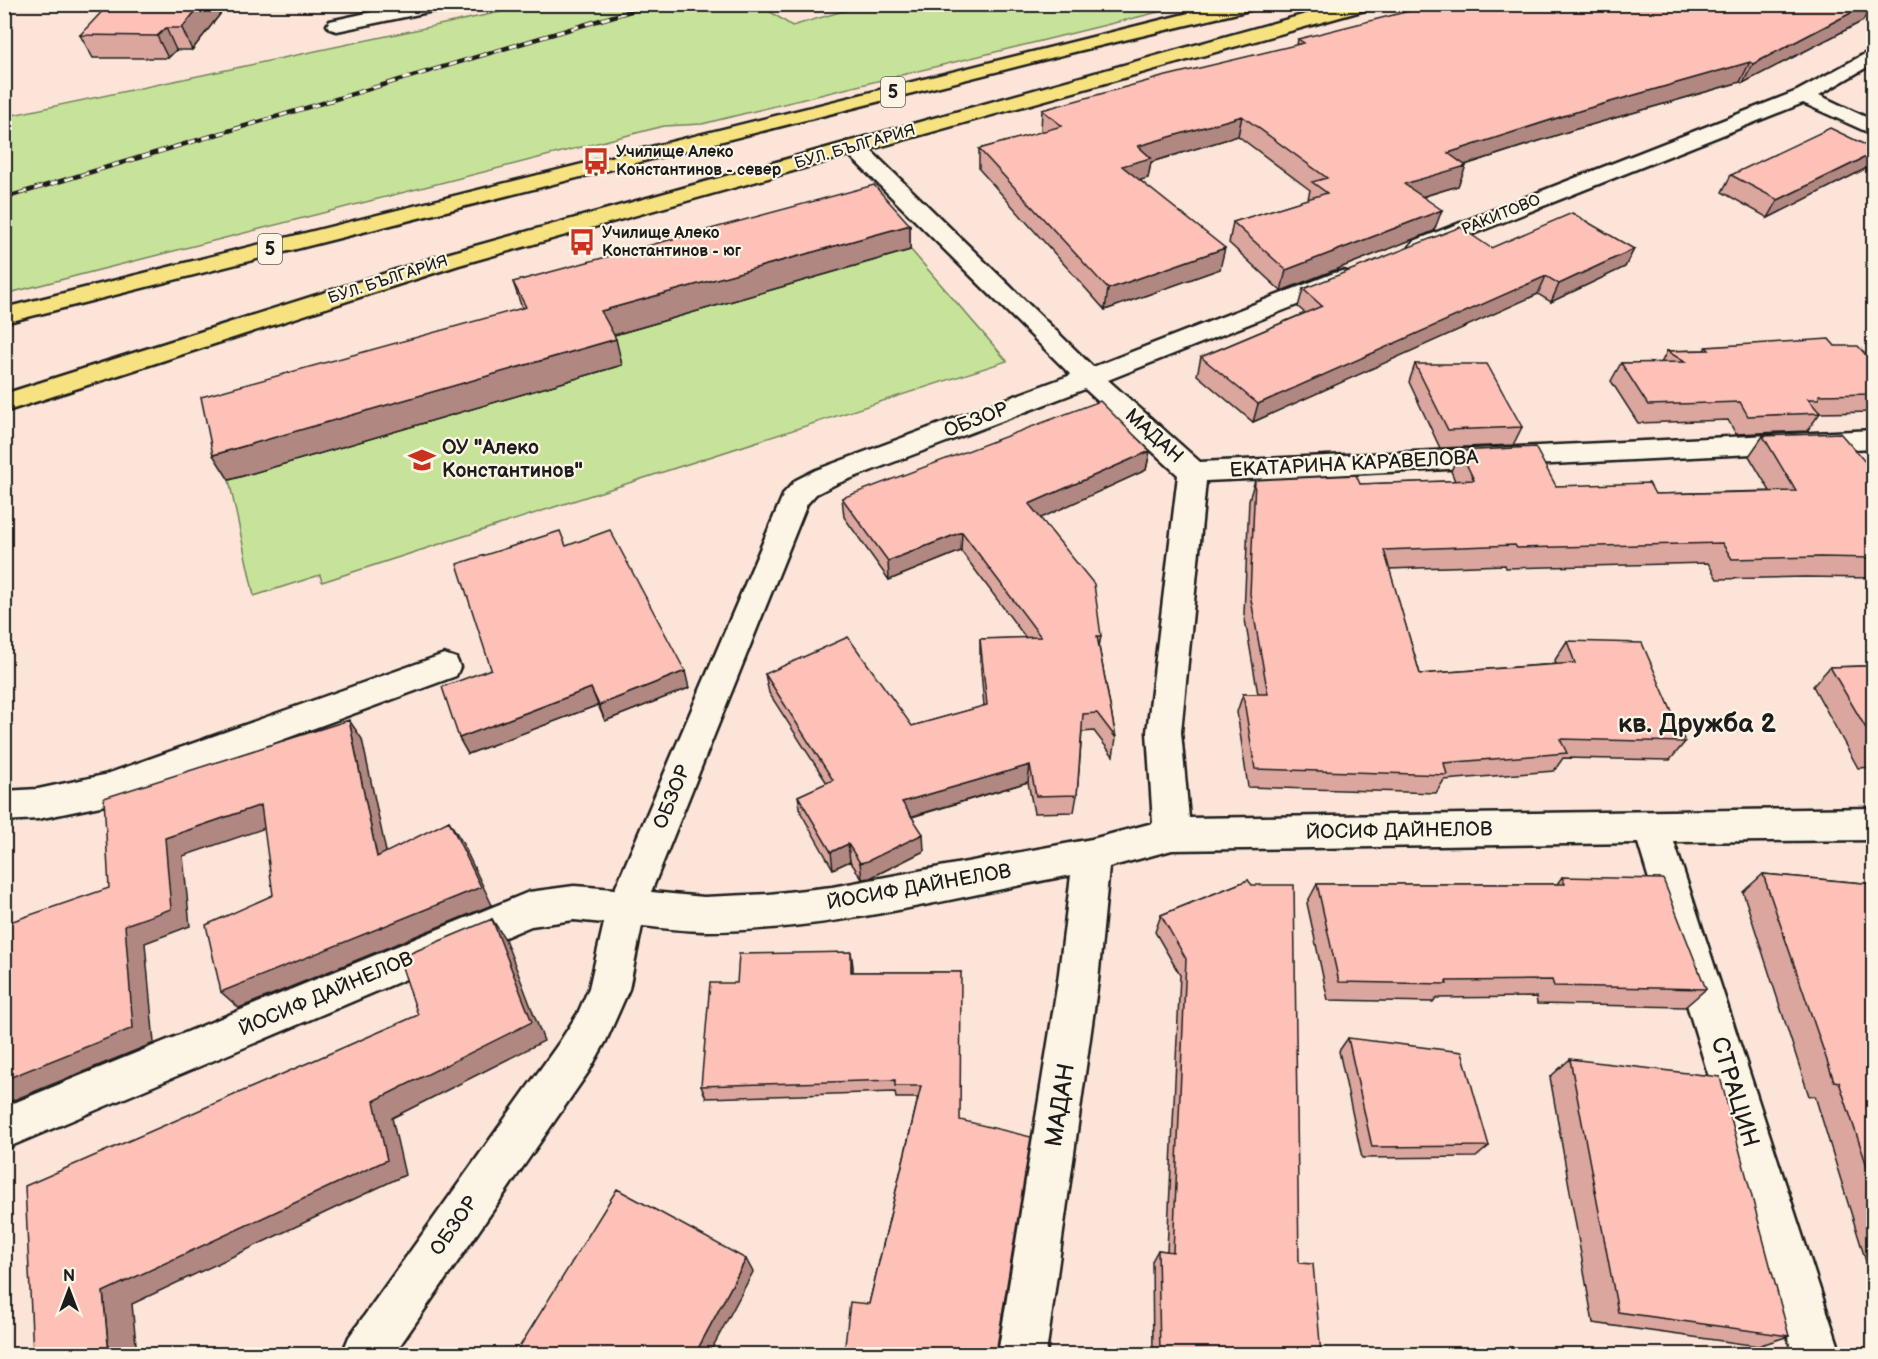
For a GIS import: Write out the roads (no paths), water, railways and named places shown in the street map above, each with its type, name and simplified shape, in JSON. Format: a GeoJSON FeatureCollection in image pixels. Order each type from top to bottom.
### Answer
{"type":"FeatureCollection","features":[{"type":"Feature","properties":{"kind":"highway","name":"5"},"geometry":{"type":"LineString","coordinates":[[4,316],[1075,46],[1251,4]]}},
{"type":"Feature","properties":{"kind":"highway","name":"БУЛ. БЪЛГАРИЯ"},"geometry":{"type":"LineString","coordinates":[[4,404],[451,260],[1365,4]]}},
{"type":"Feature","properties":{"kind":"street"},"geometry":{"type":"LineString","coordinates":[[337,25],[438,4]]}},
{"type":"Feature","properties":{"kind":"street","name":"РАКИТОВО"},"geometry":{"type":"LineString","coordinates":[[1397,256],[1804,95],[1874,54]]}},
{"type":"Feature","properties":{"kind":"street"},"geometry":{"type":"LineString","coordinates":[[1804,95],[1874,129]]}},
{"type":"Feature","properties":{"kind":"street","name":"МАДАН"},"geometry":{"type":"LineString","coordinates":[[854,147],[1089,378],[1194,472],[1164,732],[1173,834]]}},
{"type":"Feature","properties":{"kind":"street"},"geometry":{"type":"LineString","coordinates":[[1089,378],[1364,269]]}},
{"type":"Feature","properties":{"kind":"street","name":"ОБЗОР"},"geometry":{"type":"LineString","coordinates":[[366,1354],[574,1057],[592,1027],[609,989],[627,906],[794,500],[806,487],[825,477],[1089,378]]}},
{"type":"Feature","properties":{"kind":"street","name":"ЕКАТАРИНА КАРАВЕЛОВА"},"geometry":{"type":"LineString","coordinates":[[1194,472],[1874,439]]}},
{"type":"Feature","properties":{"kind":"street"},"geometry":{"type":"LineString","coordinates":[[4,806],[38,804],[105,790],[444,667]]}},
{"type":"Feature","properties":{"kind":"street","name":"ЙОСИФ ДАЙНЕЛОВ"},"geometry":{"type":"LineString","coordinates":[[4,1128],[529,909],[574,903],[704,914],[769,911],[832,904],[1092,855],[1173,834],[1652,829],[1874,824]]}},
{"type":"Feature","properties":{"kind":"street","name":"СТРАЦИН"},"geometry":{"type":"LineString","coordinates":[[1652,829],[1817,1354]]}},
{"type":"Feature","properties":{"kind":"street","name":"МАДАН"},"geometry":{"type":"LineString","coordinates":[[1022,1354],[1078,981],[1092,855]]}},
{"type":"Feature","properties":{"kind":"railway"},"geometry":{"type":"LineString","coordinates":[[4,198],[654,4]]}},
{"type":"Feature","properties":{"kind":"place","name":"Училище Алеко Константинов - север"},"geometry":{"type":"Point","coordinates":[596,161]}},
{"type":"Feature","properties":{"kind":"place","name":"Училище Алеко Константинов - юг"},"geometry":{"type":"Point","coordinates":[582,242]}},
{"type":"Feature","properties":{"kind":"place","name":"ОУ \"Алеко Константинов\""},"geometry":{"type":"Point","coordinates":[422,460]}},
{"type":"Feature","properties":{"kind":"district","name":"кв. Дружба 2"},"geometry":{"type":"Point","coordinates":[1697,724]}}]}
